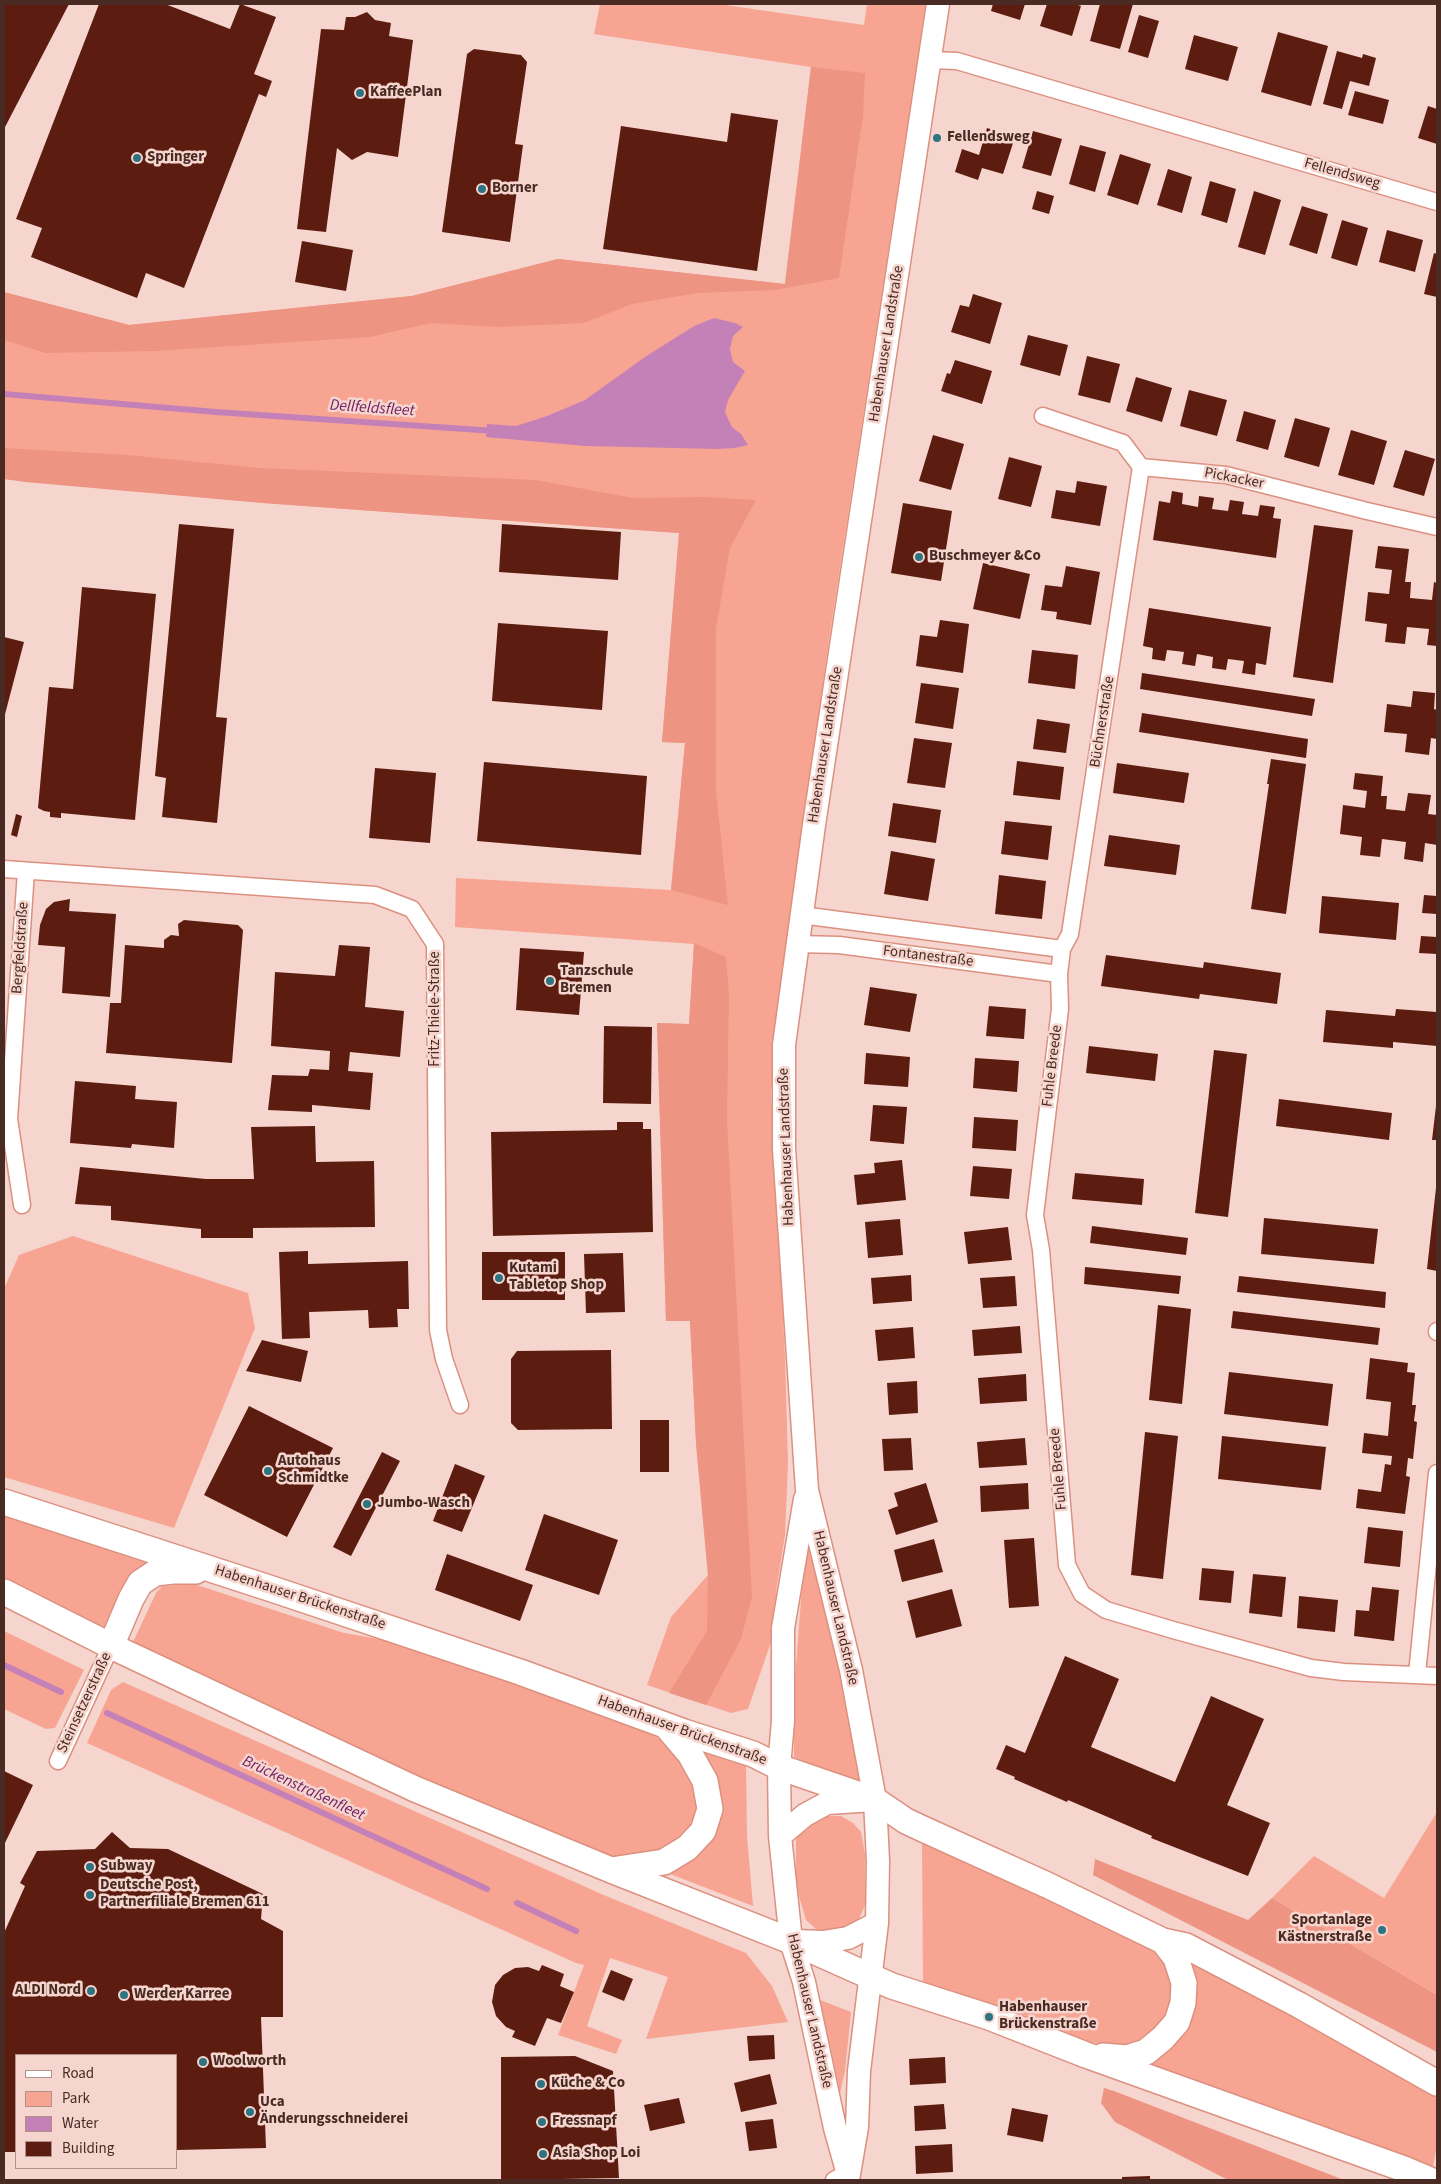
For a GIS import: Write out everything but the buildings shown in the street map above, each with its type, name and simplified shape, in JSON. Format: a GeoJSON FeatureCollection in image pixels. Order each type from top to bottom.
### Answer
{"type":"FeatureCollection","features":[{"type":"Feature","properties":{"kind":"main road","name":"Habenhauser Brückenstraße"},"geometry":{"type":"LineString","coordinates":[[4,1502],[520,1672],[666,1726],[753,1754],[779,1767],[875,1800],[906,1821],[1047,1884],[1163,1941],[1186,1946],[1299,2005],[1437,2083]]}},
{"type":"Feature","properties":{"kind":"main road"},"geometry":{"type":"LineString","coordinates":[[111,1646],[140,1583],[155,1574],[173,1571],[193,1572],[206,1567]]}},
{"type":"Feature","properties":{"kind":"main road"},"geometry":{"type":"LineString","coordinates":[[4,1592],[111,1646],[415,1789],[611,1870],[791,1941],[892,1986],[988,2017],[1086,2055],[1430,2180]]}},
{"type":"Feature","properties":{"kind":"main road"},"geometry":{"type":"LineString","coordinates":[[611,1870],[664,1862],[687,1848],[703,1831],[710,1809],[705,1781],[690,1754],[666,1726]]}},
{"type":"Feature","properties":{"kind":"main road"},"geometry":{"type":"LineString","coordinates":[[1086,2055],[1126,2058],[1146,2052],[1163,2038],[1177,2022],[1183,2003],[1184,1983],[1176,1958],[1163,1941]]}},
{"type":"Feature","properties":{"kind":"street","name":"Habenhauser Landstraße"},"geometry":{"type":"LineString","coordinates":[[843,2178],[856,2127],[859,2071],[877,1922],[878,1861],[875,1800],[851,1670],[806,1490],[783,1106],[784,1045],[801,915],[938,4]]}},
{"type":"Feature","properties":{"kind":"street","name":"Fellendsweg"},"geometry":{"type":"LineString","coordinates":[[929,60],[957,61],[1437,202]]}},
{"type":"Feature","properties":{"kind":"street"},"geometry":{"type":"LineString","coordinates":[[1043,416],[1123,442],[1141,467]]}},
{"type":"Feature","properties":{"kind":"street","name":"Pickacker"},"geometry":{"type":"LineString","coordinates":[[1141,467],[1226,475],[1437,527]]}},
{"type":"Feature","properties":{"kind":"street","name":"Büchnerstraße"},"geometry":{"type":"LineString","coordinates":[[1059,974],[1062,949],[1070,934],[1141,467]]}},
{"type":"Feature","properties":{"kind":"street","name":"Fritz-Thiele-Straße"},"geometry":{"type":"LineString","coordinates":[[4,869],[376,895],[412,909],[435,944],[438,1330],[444,1358],[460,1405]]}},
{"type":"Feature","properties":{"kind":"street","name":"Bergfeldstraße"},"geometry":{"type":"LineString","coordinates":[[22,1205],[9,1119],[26,871]]}},
{"type":"Feature","properties":{"kind":"street","name":"Fontanestraße"},"geometry":{"type":"LineString","coordinates":[[801,915],[1062,949]]}},
{"type":"Feature","properties":{"kind":"street","name":"Fontanestraße"},"geometry":{"type":"LineString","coordinates":[[797,944],[839,946],[1059,974]]}},
{"type":"Feature","properties":{"kind":"street","name":"Fuhle Breede"},"geometry":{"type":"LineString","coordinates":[[1059,974],[1060,1009],[1035,1215],[1041,1250],[1067,1565],[1082,1594],[1106,1610],[1115,1613],[1311,1668],[1344,1672],[1437,1676]]}},
{"type":"Feature","properties":{"kind":"street"},"geometry":{"type":"LineString","coordinates":[[1417,1674],[1437,1473]]}},
{"type":"Feature","properties":{"kind":"street","name":"Habenhauser Landstraße"},"geometry":{"type":"LineString","coordinates":[[806,1490],[783,1628],[784,1721],[779,1767],[780,1836],[791,1941],[804,1982],[835,2128],[843,2178]]}},
{"type":"Feature","properties":{"kind":"street","name":"Steinsetzerstraße"},"geometry":{"type":"LineString","coordinates":[[58,1761],[111,1646]]}},
{"type":"Feature","properties":{"kind":"street"},"geometry":{"type":"LineString","coordinates":[[780,1836],[805,1815],[826,1803],[875,1800]]}},
{"type":"Feature","properties":{"kind":"street"},"geometry":{"type":"LineString","coordinates":[[791,1941],[822,1942],[848,1938],[877,1922]]}},
{"type":"Feature","properties":{"kind":"green space"},"geometry":{"type":"Polygon","coordinates":[[[600,4],[718,4],[864,25],[867,4],[926,4],[830,633],[777,1014],[771,1094],[785,1357],[788,1463],[785,1535],[771,1642],[748,1709],[731,1713],[647,1685],[671,1617],[708,1575],[696,1443],[690,1321],[666,1321],[657,1023],[689,1024],[694,944],[455,927],[456,878],[671,890],[685,743],[662,742],[679,533],[263,503],[4,479],[4,292],[129,325],[412,296],[558,259],[785,284],[811,67],[594,34],[600,4]]]}},
{"type":"Feature","properties":{"kind":"green space"},"geometry":{"type":"Polygon","coordinates":[[[73,1236],[248,1293],[255,1328],[174,1528],[4,1477],[4,1289],[19,1255],[73,1236]]]}},
{"type":"Feature","properties":{"kind":"green space"},"geometry":{"type":"Polygon","coordinates":[[[4,1510],[153,1559],[106,1629],[4,1579],[4,1510]]]}},
{"type":"Feature","properties":{"kind":"green space"},"geometry":{"type":"Polygon","coordinates":[[[812,1545],[855,1743],[862,1785],[794,1757],[794,1693],[805,1546],[812,1545]]]}},
{"type":"Feature","properties":{"kind":"green space"},"geometry":{"type":"Polygon","coordinates":[[[194,1584],[344,1633],[420,1646],[632,1721],[664,1742],[685,1769],[696,1790],[700,1812],[691,1831],[665,1849],[644,1854],[614,1857],[593,1851],[361,1751],[222,1688],[133,1642],[156,1593],[162,1586],[194,1584]]]}},
{"type":"Feature","properties":{"kind":"green space"},"geometry":{"type":"Polygon","coordinates":[[[4,1631],[84,1670],[55,1728],[46,1729],[4,1709],[4,1631]]]}},
{"type":"Feature","properties":{"kind":"green space"},"geometry":{"type":"Polygon","coordinates":[[[123,1682],[606,1896],[746,1953],[772,1986],[788,2022],[646,2039],[668,1977],[610,1958],[587,2026],[622,2040],[616,2054],[558,2035],[584,1965],[87,1743],[111,1690],[123,1682]]]}},
{"type":"Feature","properties":{"kind":"green space"},"geometry":{"type":"Polygon","coordinates":[[[701,1746],[746,1765],[747,1836],[753,1906],[670,1874],[706,1846],[721,1802],[716,1773],[701,1746]]]}},
{"type":"Feature","properties":{"kind":"green space","name":"Sportanlage Kästnerstraße"},"geometry":{"type":"Polygon","coordinates":[[[1437,1812],[1437,1995],[1272,1898],[1314,1856],[1384,1898],[1437,1812]]]}},
{"type":"Feature","properties":{"kind":"green space"},"geometry":{"type":"Polygon","coordinates":[[[822,1816],[841,1816],[853,1823],[861,1832],[865,1854],[865,1905],[858,1921],[834,1933],[817,1930],[806,1920],[796,1886],[796,1838],[808,1823],[822,1816]]]}},
{"type":"Feature","properties":{"kind":"green space"},"geometry":{"type":"Polygon","coordinates":[[[922,1839],[1152,1948],[1166,1962],[1173,1982],[1172,2006],[1162,2024],[1149,2038],[1123,2045],[1089,2042],[923,1985],[922,1839]]]}},
{"type":"Feature","properties":{"kind":"green space"},"geometry":{"type":"Polygon","coordinates":[[[1190,1959],[1332,2034],[1437,2096],[1437,2147],[1432,2170],[1146,2064],[1190,1959]]]}},
{"type":"Feature","properties":{"kind":"green space"},"geometry":{"type":"Polygon","coordinates":[[[820,2000],[851,2012],[845,2071],[840,2093],[820,2000]]]}},
{"type":"Feature","properties":{"kind":"shaded area"},"geometry":{"type":"Polygon","coordinates":[[[811,67],[865,73],[863,116],[839,278],[775,290],[698,293],[632,304],[584,323],[498,327],[431,323],[370,337],[156,351],[45,353],[4,340],[4,292],[129,325],[412,296],[558,259],[785,284],[811,67]]]}},
{"type":"Feature","properties":{"kind":"shaded area"},"geometry":{"type":"Polygon","coordinates":[[[4,448],[128,455],[260,468],[536,480],[633,498],[706,497],[756,500],[730,548],[716,628],[716,791],[728,905],[671,890],[685,743],[662,742],[679,533],[263,503],[25,482],[4,479],[4,448]]]}},
{"type":"Feature","properties":{"kind":"shaded area"},"geometry":{"type":"Polygon","coordinates":[[[694,943],[726,957],[729,995],[727,1119],[752,1597],[741,1639],[706,1705],[669,1693],[707,1631],[708,1575],[696,1443],[690,1321],[666,1321],[657,1023],[689,1024],[694,943]]]}},
{"type":"Feature","properties":{"kind":"shaded area"},"geometry":{"type":"Polygon","coordinates":[[[1095,1859],[1248,1920],[1272,1898],[1437,1995],[1437,2052],[1093,1875],[1095,1859]]]}},
{"type":"Feature","properties":{"kind":"shaded area"},"geometry":{"type":"Polygon","coordinates":[[[1104,2088],[1344,2180],[1228,2180],[1115,2122],[1101,2103],[1104,2088]]]}},
{"type":"Feature","properties":{"kind":"water"},"geometry":{"type":"Polygon","coordinates":[[[714,318],[743,327],[733,336],[730,349],[733,362],[745,371],[728,400],[725,412],[732,427],[741,434],[748,445],[718,449],[585,446],[486,437],[487,424],[516,426],[547,416],[585,400],[645,357],[694,326],[714,318]]]}},
{"type":"Feature","properties":{"kind":"waterway","name":"Dellfeldsfleet"},"geometry":{"type":"LineString","coordinates":[[4,394],[216,412],[495,431]]}},
{"type":"Feature","properties":{"kind":"waterway","name":"Brückenstraßenfleet"},"geometry":{"type":"LineString","coordinates":[[4,1665],[61,1692]]}},
{"type":"Feature","properties":{"kind":"waterway","name":"Brückenstraßenfleet"},"geometry":{"type":"LineString","coordinates":[[107,1713],[487,1889]]}},
{"type":"Feature","properties":{"kind":"waterway","name":"Brückenstraßenfleet"},"geometry":{"type":"LineString","coordinates":[[517,1903],[576,1931]]}},
{"type":"Feature","properties":{"kind":"place","name":"KaffeePlan"},"geometry":{"type":"Point","coordinates":[360,93]}},
{"type":"Feature","properties":{"kind":"place","name":"Fellendsweg"},"geometry":{"type":"Point","coordinates":[937,138]}},
{"type":"Feature","properties":{"kind":"place","name":"Springer"},"geometry":{"type":"Point","coordinates":[137,158]}},
{"type":"Feature","properties":{"kind":"place","name":"Borner"},"geometry":{"type":"Point","coordinates":[482,189]}},
{"type":"Feature","properties":{"kind":"place","name":"Buschmeyer &Co"},"geometry":{"type":"Point","coordinates":[919,557]}},
{"type":"Feature","properties":{"kind":"place","name":"Tanzschule Bremen"},"geometry":{"type":"Point","coordinates":[550,981]}},
{"type":"Feature","properties":{"kind":"place","name":"Kutami Tabletop Shop"},"geometry":{"type":"Point","coordinates":[499,1278]}},
{"type":"Feature","properties":{"kind":"place","name":"Autohaus Schmidtke"},"geometry":{"type":"Point","coordinates":[268,1471]}},
{"type":"Feature","properties":{"kind":"place","name":"Jumbo-Wasch"},"geometry":{"type":"Point","coordinates":[367,1504]}},
{"type":"Feature","properties":{"kind":"place","name":"Subway"},"geometry":{"type":"Point","coordinates":[90,1867]}},
{"type":"Feature","properties":{"kind":"place","name":"Deutsche Post, Partnerfiliale Bremen 611"},"geometry":{"type":"Point","coordinates":[90,1895]}},
{"type":"Feature","properties":{"kind":"place","name":"Sportanlage Kästnerstraße"},"geometry":{"type":"Point","coordinates":[1382,1930]}},
{"type":"Feature","properties":{"kind":"place","name":"ALDI Nord"},"geometry":{"type":"Point","coordinates":[91,1991]}},
{"type":"Feature","properties":{"kind":"place","name":"Werder Karree"},"geometry":{"type":"Point","coordinates":[124,1995]}},
{"type":"Feature","properties":{"kind":"place","name":"Habenhauser Brückenstraße"},"geometry":{"type":"Point","coordinates":[989,2017]}},
{"type":"Feature","properties":{"kind":"place","name":"Woolworth"},"geometry":{"type":"Point","coordinates":[203,2062]}},
{"type":"Feature","properties":{"kind":"place","name":"Küche & Co"},"geometry":{"type":"Point","coordinates":[541,2084]}},
{"type":"Feature","properties":{"kind":"place","name":"Uca Änderungsschneiderei"},"geometry":{"type":"Point","coordinates":[250,2112]}},
{"type":"Feature","properties":{"kind":"place","name":"Fressnapf"},"geometry":{"type":"Point","coordinates":[542,2122]}},
{"type":"Feature","properties":{"kind":"place","name":"Asia Shop Loi"},"geometry":{"type":"Point","coordinates":[543,2154]}}]}
